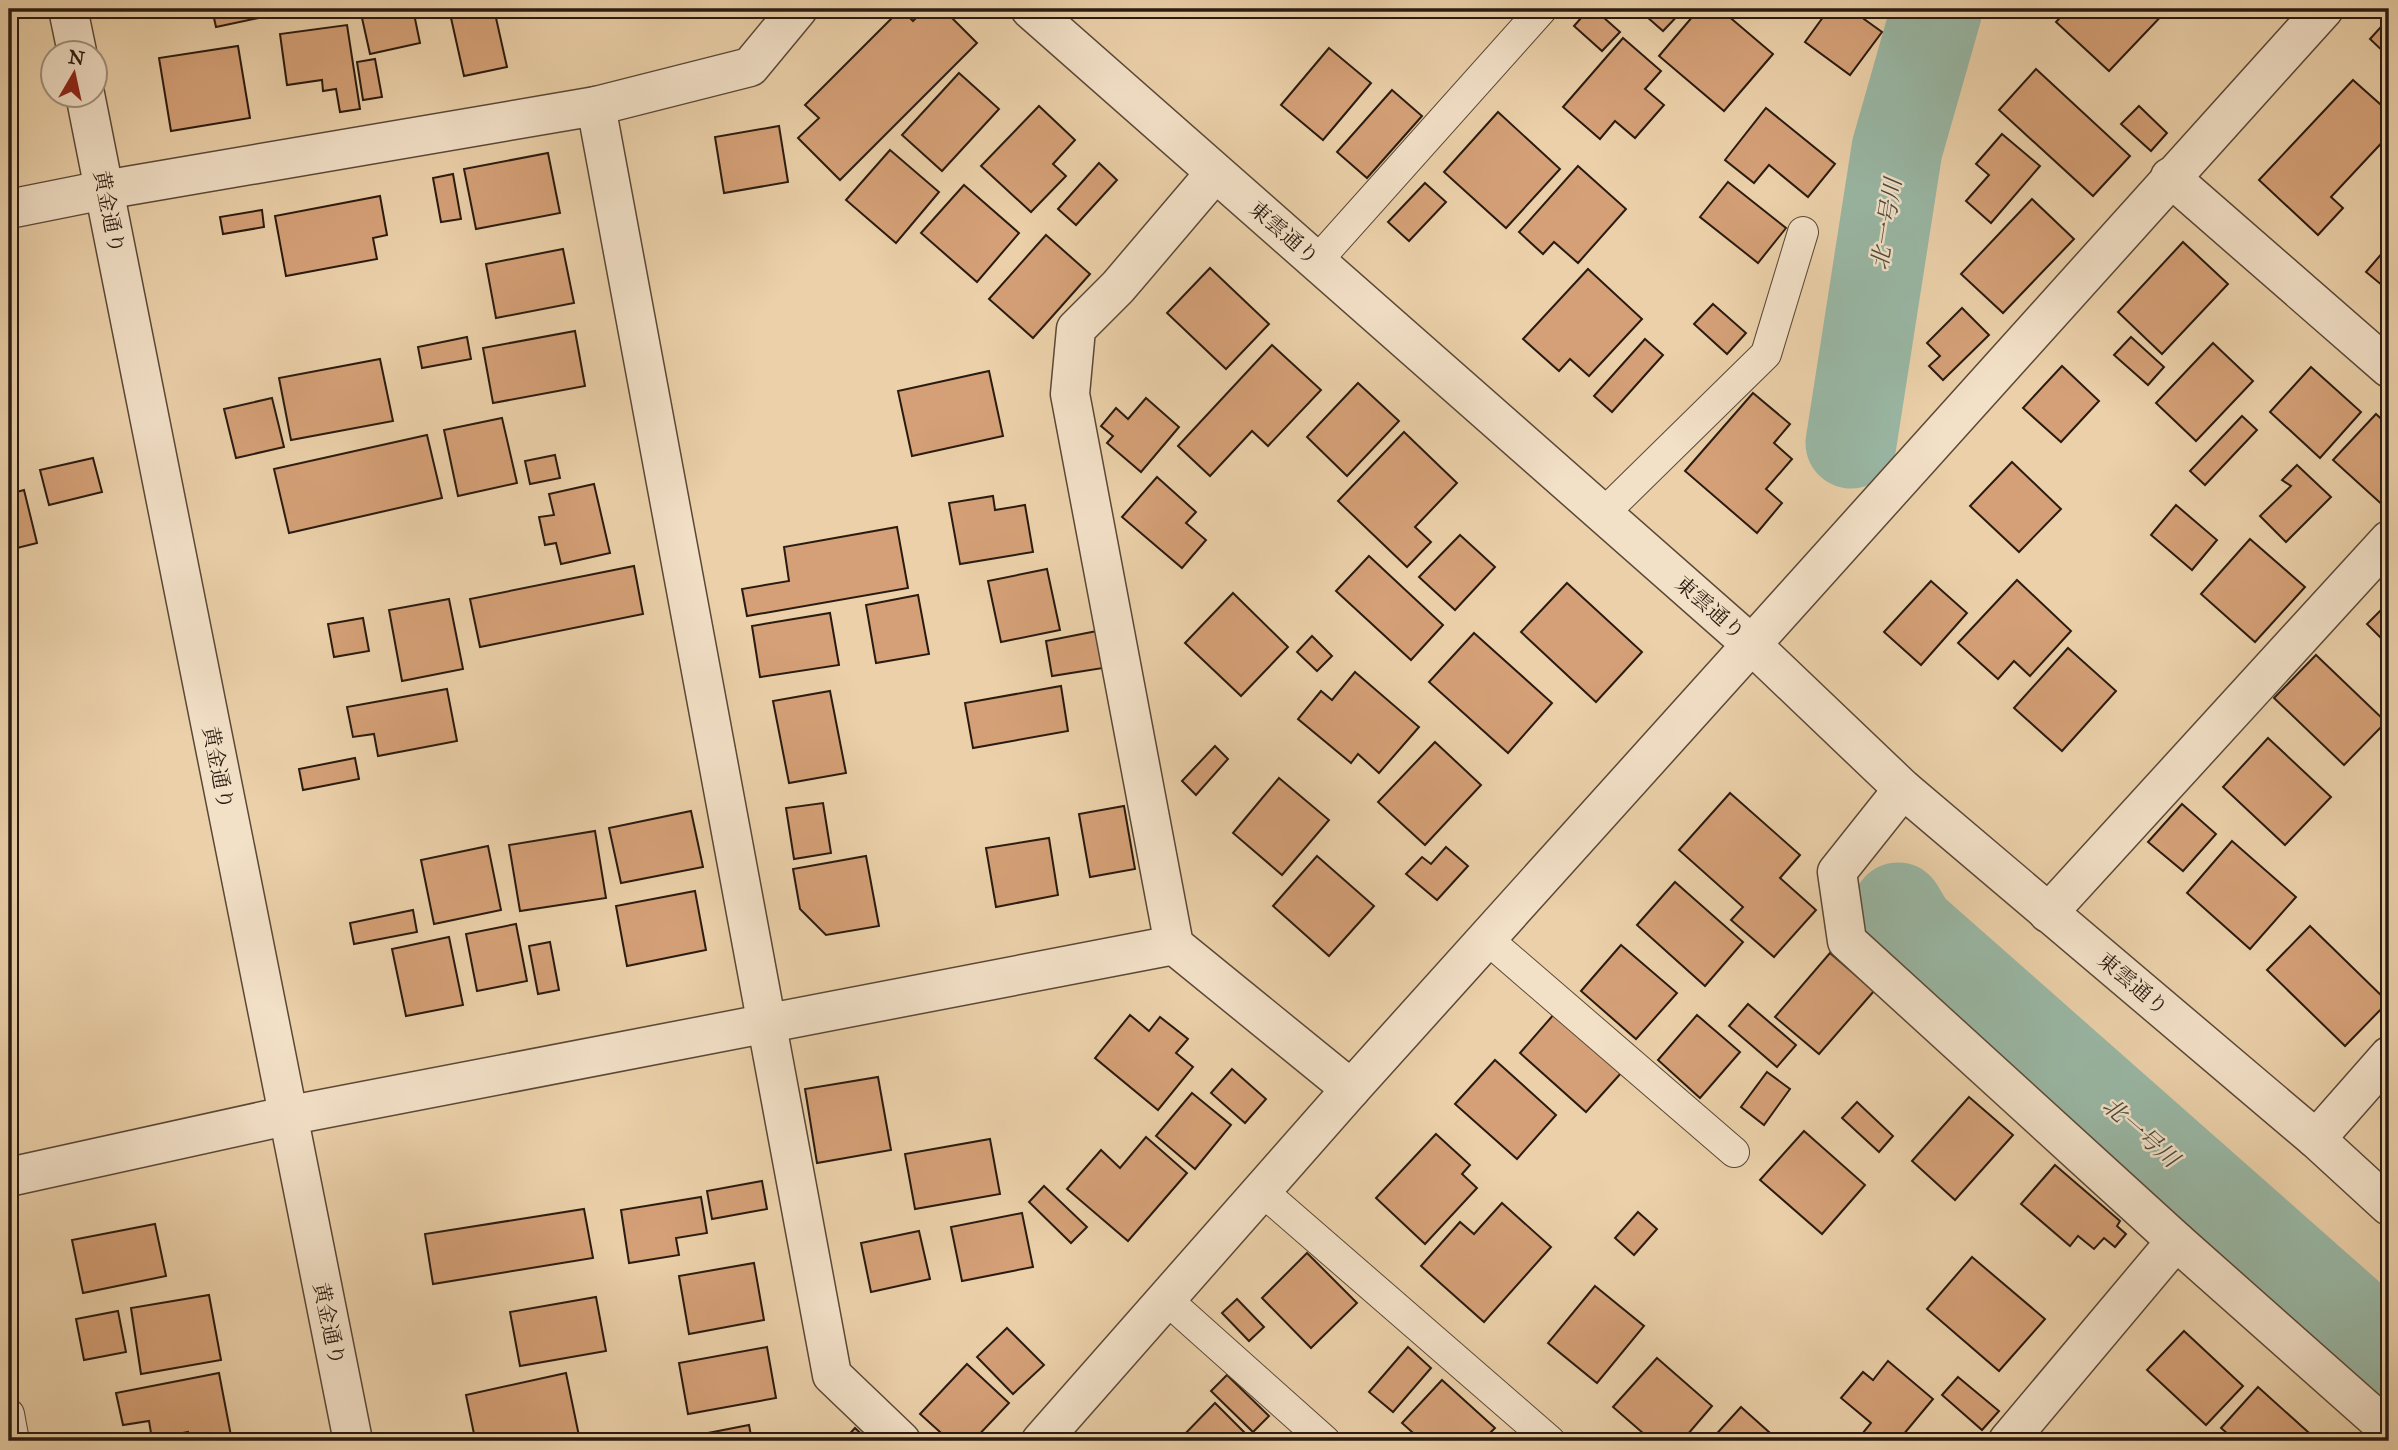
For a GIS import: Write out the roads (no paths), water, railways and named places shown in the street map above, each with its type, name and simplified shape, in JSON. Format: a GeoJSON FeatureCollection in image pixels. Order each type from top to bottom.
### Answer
{"type":"FeatureCollection","features":[{"type":"Feature","properties":{"kind":"street"},"geometry":{"type":"LineString","coordinates":[[68,9],[74,38]]}},
{"type":"Feature","properties":{"kind":"street"},"geometry":{"type":"LineString","coordinates":[[9,209],[104,190],[596,106],[750,67],[798,9]]}},
{"type":"Feature","properties":{"kind":"street","name":"東雲通り"},"geometry":{"type":"LineString","coordinates":[[1030,9],[1752,645],[1903,789],[2316,1139],[2389,1206]]}},
{"type":"Feature","properties":{"kind":"street"},"geometry":{"type":"LineString","coordinates":[[1041,1441],[1351,1089],[2324,9]]}},
{"type":"Feature","properties":{"kind":"street"},"geometry":{"type":"LineString","coordinates":[[596,106],[832,1375],[901,1441]]}},
{"type":"Feature","properties":{"kind":"street","name":"黄金通り"},"geometry":{"type":"LineString","coordinates":[[88,108],[286,1116],[353,1441]]}},
{"type":"Feature","properties":{"kind":"street"},"geometry":{"type":"LineString","coordinates":[[1215,173],[1118,287],[1076,329],[1070,394],[1174,945],[1351,1089]]}},
{"type":"Feature","properties":{"kind":"street"},"geometry":{"type":"LineString","coordinates":[[2170,177],[2389,368]]}},
{"type":"Feature","properties":{"kind":"street"},"geometry":{"type":"LineString","coordinates":[[2048,913],[2389,540]]}},
{"type":"Feature","properties":{"kind":"street"},"geometry":{"type":"LineString","coordinates":[[1903,789],[1837,872],[1847,941],[2176,1241],[2389,1430]]}},
{"type":"Feature","properties":{"kind":"street"},"geometry":{"type":"LineString","coordinates":[[9,1177],[286,1116],[1174,945]]}},
{"type":"Feature","properties":{"kind":"street"},"geometry":{"type":"LineString","coordinates":[[2316,1139],[2389,1056]]}},
{"type":"Feature","properties":{"kind":"street"},"geometry":{"type":"LineString","coordinates":[[2008,1441],[2176,1241]]}},
{"type":"Feature","properties":{"kind":"lane"},"geometry":{"type":"LineString","coordinates":[[1317,262],[1542,9]]}},
{"type":"Feature","properties":{"kind":"lane"},"geometry":{"type":"LineString","coordinates":[[1603,514],[1766,354],[1803,232]]}},
{"type":"Feature","properties":{"kind":"lane"},"geometry":{"type":"LineString","coordinates":[[1487,939],[1734,1152]]}},
{"type":"Feature","properties":{"kind":"lane"},"geometry":{"type":"LineString","coordinates":[[1261,1190],[1550,1441]]}},
{"type":"Feature","properties":{"kind":"lane"},"geometry":{"type":"LineString","coordinates":[[1166,1299],[1325,1441]]}},
{"type":"Feature","properties":{"kind":"lane"},"geometry":{"type":"LineString","coordinates":[[9,1414],[14,1441]]}},
{"type":"Feature","properties":{"kind":"waterway","name":"北一号川"},"geometry":{"type":"LineString","coordinates":[[1851,443],[1897,149],[1937,9]]}},
{"type":"Feature","properties":{"kind":"waterway","name":"北一号川"},"geometry":{"type":"LineString","coordinates":[[1898,908],[1910,928],[2389,1351]]}}]}
